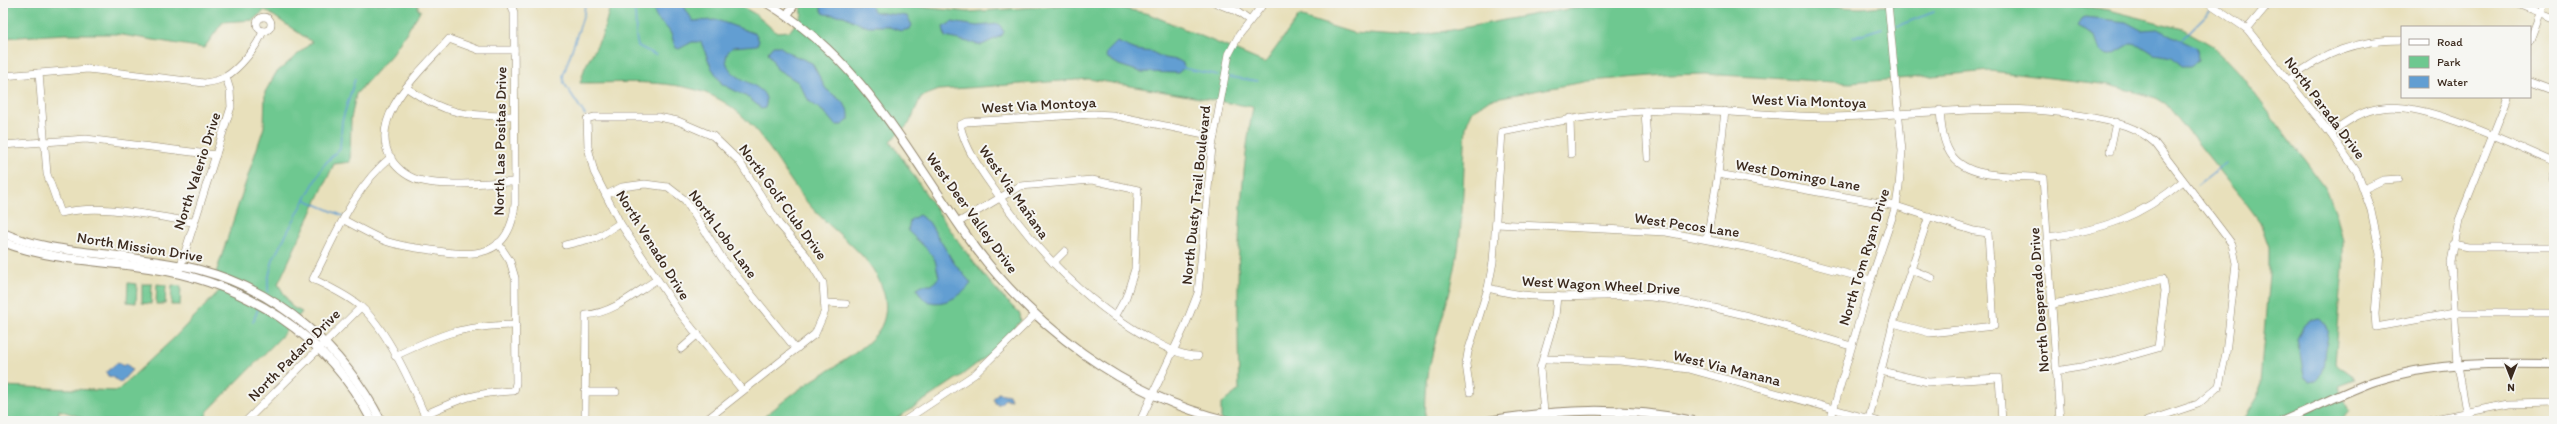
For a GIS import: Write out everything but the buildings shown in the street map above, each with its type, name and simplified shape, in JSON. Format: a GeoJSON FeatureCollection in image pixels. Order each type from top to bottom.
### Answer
{"type":"FeatureCollection","features":[{"type":"Feature","properties":{"kind":"street","name":"North Las Positas Drive"},"geometry":{"type":"LineString","coordinates":[[498,243],[510,227],[512,220],[514,182],[514,13],[511,3]]}},
{"type":"Feature","properties":{"kind":"street","name":"West Deer Valley Drive"},"geometry":{"type":"LineString","coordinates":[[767,3],[787,15],[833,53],[876,101],[998,276],[1035,315],[1086,356],[1153,394],[1195,411],[1229,421]]}},
{"type":"Feature","properties":{"kind":"street"},"geometry":{"type":"LineString","coordinates":[[787,15],[795,3]]}},
{"type":"Feature","properties":{"kind":"street"},"geometry":{"type":"LineString","coordinates":[[1216,3],[1236,11],[1250,21]]}},
{"type":"Feature","properties":{"kind":"street","name":"North Dusty Trail Boulevard"},"geometry":{"type":"LineString","coordinates":[[1140,421],[1174,350],[1198,293],[1204,213],[1214,136],[1229,54],[1250,21],[1264,3]]}},
{"type":"Feature","properties":{"kind":"street","name":"North Tom Ryan Drive"},"geometry":{"type":"LineString","coordinates":[[1830,421],[1870,280],[1896,206],[1902,150],[1888,3]]}},
{"type":"Feature","properties":{"kind":"street","name":"North Parada Drive"},"geometry":{"type":"LineString","coordinates":[[2210,3],[2247,29],[2330,133],[2357,172],[2371,210],[2380,254],[2375,314],[2376,326],[2454,313]]}},
{"type":"Feature","properties":{"kind":"street"},"geometry":{"type":"LineString","coordinates":[[2247,29],[2269,3]]}},
{"type":"Feature","properties":{"kind":"street"},"geometry":{"type":"LineString","coordinates":[[2516,3],[2554,18]]}},
{"type":"Feature","properties":{"kind":"street"},"geometry":{"type":"LineString","coordinates":[[2531,37],[2544,3]]}},
{"type":"Feature","properties":{"kind":"street"},"geometry":{"type":"LineString","coordinates":[[3,76],[88,69],[204,83],[226,77],[253,48],[263,31]]}},
{"type":"Feature","properties":{"kind":"street"},"geometry":{"type":"LineString","coordinates":[[514,50],[479,50],[449,39],[392,106],[384,125],[387,149],[391,157],[401,170],[423,182],[514,182]]}},
{"type":"Feature","properties":{"kind":"street"},"geometry":{"type":"LineString","coordinates":[[2289,80],[2311,64],[2357,43],[2401,40]]}},
{"type":"Feature","properties":{"kind":"street"},"geometry":{"type":"LineString","coordinates":[[39,73],[44,142],[49,182],[61,213],[78,209],[99,209],[193,222]]}},
{"type":"Feature","properties":{"kind":"street","name":"North Valerio Drive"},"geometry":{"type":"LineString","coordinates":[[180,269],[193,222],[231,107],[232,99],[226,77]]}},
{"type":"Feature","properties":{"kind":"street"},"geometry":{"type":"LineString","coordinates":[[2531,82],[2554,91]]}},
{"type":"Feature","properties":{"kind":"street"},"geometry":{"type":"LineString","coordinates":[[407,88],[428,103],[453,113],[474,116],[514,116]]}},
{"type":"Feature","properties":{"kind":"street"},"geometry":{"type":"LineString","coordinates":[[2469,417],[2458,365],[2451,278],[2453,244],[2459,220],[2508,98]]}},
{"type":"Feature","properties":{"kind":"street","name":"West Via Montoya"},"geometry":{"type":"LineString","coordinates":[[1496,224],[1502,132],[1570,118],[1645,111],[1724,110],[1831,117],[1899,114],[1940,110],[2013,108],[2075,114],[2116,122],[2143,132],[2155,143],[2227,235],[2234,250],[2236,263],[2226,353],[2219,386],[2206,399],[2184,409],[2148,421]]}},
{"type":"Feature","properties":{"kind":"street"},"geometry":{"type":"LineString","coordinates":[[2330,133],[2354,117],[2382,108],[2416,108],[2492,136],[2554,162]]}},
{"type":"Feature","properties":{"kind":"street"},"geometry":{"type":"LineString","coordinates":[[1707,239],[1718,174],[1724,110]]}},
{"type":"Feature","properties":{"kind":"street","name":"North Desperado Drive"},"geometry":{"type":"LineString","coordinates":[[1940,110],[1948,156],[1965,167],[1980,173],[2043,178],[2060,421]]}},
{"type":"Feature","properties":{"kind":"street"},"geometry":{"type":"LineString","coordinates":[[1645,111],[1648,158]]}},
{"type":"Feature","properties":{"kind":"street","name":"West Via Montoya"},"geometry":{"type":"LineString","coordinates":[[960,125],[971,122],[1092,114],[1112,116],[1214,136]]}},
{"type":"Feature","properties":{"kind":"street","name":"North Golf Club Drive"},"geometry":{"type":"LineString","coordinates":[[587,119],[594,117],[658,117],[684,122],[713,136],[739,161],[779,224],[816,270],[823,283],[826,303]]}},
{"type":"Feature","properties":{"kind":"street"},"geometry":{"type":"LineString","coordinates":[[1570,118],[1571,154]]}},
{"type":"Feature","properties":{"kind":"street","name":"North Venado Drive"},"geometry":{"type":"LineString","coordinates":[[587,119],[588,147],[594,172],[620,224],[656,280],[742,390]]}},
{"type":"Feature","properties":{"kind":"street"},"geometry":{"type":"LineString","coordinates":[[2110,151],[2116,122]]}},
{"type":"Feature","properties":{"kind":"street","name":"West Via Mañana"},"geometry":{"type":"LineString","coordinates":[[960,125],[963,139],[972,158],[1033,243],[1075,285],[1115,317],[1174,350]]}},
{"type":"Feature","properties":{"kind":"street"},"geometry":{"type":"LineString","coordinates":[[3,145],[86,139],[216,155]]}},
{"type":"Feature","properties":{"kind":"street"},"geometry":{"type":"LineString","coordinates":[[344,220],[394,243],[449,253],[478,254],[498,243],[510,261],[515,278],[516,325],[514,391],[482,392],[463,397],[426,418],[382,331],[361,307],[313,279],[344,220],[367,180],[391,157]]}},
{"type":"Feature","properties":{"kind":"street","name":"West Domingo Lane"},"geometry":{"type":"LineString","coordinates":[[1718,174],[1896,206],[1974,231],[1988,233],[1994,326],[1930,332],[1893,323]]}},
{"type":"Feature","properties":{"kind":"street"},"geometry":{"type":"LineString","coordinates":[[2364,189],[2383,180],[2398,179]]}},
{"type":"Feature","properties":{"kind":"street"},"geometry":{"type":"LineString","coordinates":[[959,222],[999,197],[1020,186],[1092,180],[1138,190],[1135,269],[1126,297],[1115,317]]}},
{"type":"Feature","properties":{"kind":"street"},"geometry":{"type":"LineString","coordinates":[[2048,237],[2078,233],[2126,219],[2150,206],[2183,180]]}},
{"type":"Feature","properties":{"kind":"street","name":"North Lobo Lane"},"geometry":{"type":"LineString","coordinates":[[606,195],[622,187],[645,184],[668,187],[685,200],[722,258],[796,350]]}},
{"type":"Feature","properties":{"kind":"street"},"geometry":{"type":"LineString","coordinates":[[1869,419],[1893,323],[1929,216]]}},
{"type":"Feature","properties":{"kind":"street"},"geometry":{"type":"LineString","coordinates":[[565,245],[598,237],[620,224]]}},
{"type":"Feature","properties":{"kind":"street"},"geometry":{"type":"LineString","coordinates":[[1470,392],[1466,364],[1468,352],[1488,288],[1496,224]]}},
{"type":"Feature","properties":{"kind":"street","name":"West Pecos Lane"},"geometry":{"type":"LineString","coordinates":[[1496,224],[1658,232],[1707,239],[1755,248],[1870,280]]}},
{"type":"Feature","properties":{"kind":"street","name":"North Mission Drive"},"geometry":{"type":"LineString","coordinates":[[3,233],[44,246],[180,269],[256,301],[322,346],[358,381],[381,421]]}},
{"type":"Feature","properties":{"kind":"street","name":"North Mission Drive"},"geometry":{"type":"LineString","coordinates":[[3,242],[52,256],[180,269]]}},
{"type":"Feature","properties":{"kind":"street"},"geometry":{"type":"LineString","coordinates":[[2453,244],[2469,247],[2554,247]]}},
{"type":"Feature","properties":{"kind":"street"},"geometry":{"type":"LineString","coordinates":[[1053,263],[1065,251]]}},
{"type":"Feature","properties":{"kind":"street"},"geometry":{"type":"LineString","coordinates":[[1910,269],[1932,278]]}},
{"type":"Feature","properties":{"kind":"street"},"geometry":{"type":"LineString","coordinates":[[2053,304],[2107,294],[2163,279],[2165,291],[2158,348],[2105,363],[2056,371]]}},
{"type":"Feature","properties":{"kind":"street"},"geometry":{"type":"LineString","coordinates":[[585,421],[586,315],[600,314],[612,309],[656,280]]}},
{"type":"Feature","properties":{"kind":"street","name":"West Wagon Wheel Drive"},"geometry":{"type":"LineString","coordinates":[[1488,288],[1524,295],[1557,296],[1596,294],[1650,297],[1689,302],[1770,322],[1851,346]]}},
{"type":"Feature","properties":{"kind":"street"},"geometry":{"type":"LineString","coordinates":[[1544,412],[1540,378],[1555,317],[1557,296]]}},
{"type":"Feature","properties":{"kind":"street"},"geometry":{"type":"LineString","coordinates":[[705,421],[742,390],[815,334],[823,318],[826,303],[846,304]]}},
{"type":"Feature","properties":{"kind":"street","name":"North Padaro Drive"},"geometry":{"type":"LineString","coordinates":[[246,421],[361,307]]}},
{"type":"Feature","properties":{"kind":"street"},"geometry":{"type":"LineString","coordinates":[[2454,313],[2554,313]]}},
{"type":"Feature","properties":{"kind":"street"},"geometry":{"type":"LineString","coordinates":[[904,421],[975,374],[1035,315]]}},
{"type":"Feature","properties":{"kind":"street"},"geometry":{"type":"LineString","coordinates":[[395,356],[434,337],[455,330],[484,325],[516,325]]}},
{"type":"Feature","properties":{"kind":"street"},"geometry":{"type":"LineString","coordinates":[[681,349],[698,334]]}},
{"type":"Feature","properties":{"kind":"street","name":"North Mission Drive"},"geometry":{"type":"LineString","coordinates":[[322,346],[356,393],[372,421]]}},
{"type":"Feature","properties":{"kind":"street"},"geometry":{"type":"LineString","coordinates":[[1174,350],[1188,356],[1198,356]]}},
{"type":"Feature","properties":{"kind":"street","name":"West Via Manana"},"geometry":{"type":"LineString","coordinates":[[1544,359],[1620,361],[1689,369],[1877,421]]}},
{"type":"Feature","properties":{"kind":"street"},"geometry":{"type":"LineString","coordinates":[[2283,421],[2375,381],[2410,372],[2458,365],[2554,364]]}},
{"type":"Feature","properties":{"kind":"street"},"geometry":{"type":"LineString","coordinates":[[1881,371],[1928,382],[1999,378],[2002,421]]}},
{"type":"Feature","properties":{"kind":"street"},"geometry":{"type":"LineString","coordinates":[[586,392],[616,392]]}},
{"type":"Feature","properties":{"kind":"street"},"geometry":{"type":"LineString","coordinates":[[2425,421],[2469,417],[2508,404],[2554,403]]}},
{"type":"Feature","properties":{"kind":"street"},"geometry":{"type":"LineString","coordinates":[[1619,421],[1620,410]]}},
{"type":"Feature","properties":{"kind":"street"},"geometry":{"type":"LineString","coordinates":[[1488,421],[1544,412],[1620,410],[1693,421]]}},
{"type":"Feature","properties":{"kind":"street"},"geometry":{"type":"LineString","coordinates":[[342,421],[350,421]]}},
{"type":"Feature","properties":{"kind":"green space"},"geometry":{"type":"Polygon","coordinates":[[[3,3],[418,3],[418,10],[421,10],[393,53],[356,94],[351,119],[350,162],[334,164],[278,284],[292,307],[302,312],[278,340],[208,411],[204,421],[92,421],[59,410],[59,421],[3,421],[3,386],[117,391],[173,339],[222,288],[212,285],[264,127],[265,92],[276,73],[312,42],[265,10],[253,20],[223,22],[204,48],[116,34],[65,34],[3,38],[3,3]]]}},
{"type":"Feature","properties":{"kind":"green space"},"geometry":{"type":"Polygon","coordinates":[[[611,3],[736,3],[755,14],[776,32],[790,31],[802,15],[801,6],[804,3],[879,3],[968,12],[1064,5],[1107,5],[1149,14],[1265,63],[1299,16],[1353,33],[1415,37],[1536,14],[1613,3],[1747,3],[1860,8],[1916,3],[2057,3],[2109,10],[2183,29],[2213,46],[2239,73],[2327,190],[2337,216],[2343,242],[2343,268],[2335,363],[2352,375],[2354,380],[2338,386],[2349,411],[2341,421],[2243,421],[2259,395],[2269,274],[2269,247],[2260,222],[2166,104],[2156,98],[2110,85],[1991,71],[1850,83],[1705,74],[1665,75],[1589,81],[1490,99],[1471,112],[1466,126],[1459,246],[1452,284],[1431,359],[1426,399],[1426,421],[1221,421],[1221,404],[1239,390],[1239,248],[1243,178],[1253,107],[1089,79],[939,90],[921,97],[909,124],[890,141],[967,253],[1001,295],[1020,314],[1021,321],[988,355],[962,375],[893,421],[759,421],[787,398],[848,358],[870,340],[878,331],[885,316],[886,309],[883,291],[869,264],[812,208],[753,127],[739,113],[723,101],[703,92],[658,83],[580,83],[585,67],[602,36],[611,3]]]}},
{"type":"Feature","properties":{"kind":"green space"},"geometry":{"type":"Polygon","coordinates":[[[128,283],[137,284],[136,303],[127,302],[128,283]]]}},
{"type":"Feature","properties":{"kind":"green space"},"geometry":{"type":"Polygon","coordinates":[[[142,284],[152,284],[151,304],[142,303],[142,284]]]}},
{"type":"Feature","properties":{"kind":"green space"},"geometry":{"type":"Polygon","coordinates":[[[157,284],[166,285],[165,304],[156,304],[157,284]]]}},
{"type":"Feature","properties":{"kind":"green space"},"geometry":{"type":"Polygon","coordinates":[[[172,285],[181,286],[180,305],[171,305],[172,285]]]}},
{"type":"Feature","properties":{"kind":"water"},"geometry":{"type":"Polygon","coordinates":[[[657,3],[682,3],[693,21],[717,20],[756,34],[759,41],[757,45],[733,47],[728,52],[726,59],[728,67],[734,74],[763,93],[766,99],[765,108],[762,109],[749,98],[722,84],[711,67],[701,42],[692,42],[679,49],[676,48],[670,32],[656,16],[655,8],[657,3]]]}},
{"type":"Feature","properties":{"kind":"water"},"geometry":{"type":"Polygon","coordinates":[[[821,3],[868,3],[875,12],[907,16],[912,25],[910,29],[901,31],[886,26],[864,26],[844,16],[824,14],[821,9],[821,3]]]}},
{"type":"Feature","properties":{"kind":"water"},"geometry":{"type":"Polygon","coordinates":[[[2086,17],[2126,22],[2141,30],[2158,29],[2197,48],[2198,61],[2190,66],[2182,66],[2172,57],[2154,54],[2140,45],[2132,43],[2115,53],[2107,55],[2101,51],[2096,36],[2077,26],[2082,18],[2086,17]]]}},
{"type":"Feature","properties":{"kind":"water"},"geometry":{"type":"Polygon","coordinates":[[[952,22],[977,26],[999,24],[1004,32],[1001,36],[982,45],[945,37],[943,27],[952,22]]]}},
{"type":"Feature","properties":{"kind":"water"},"geometry":{"type":"Polygon","coordinates":[[[1117,42],[1136,50],[1152,52],[1164,58],[1178,60],[1183,63],[1184,68],[1178,73],[1140,72],[1119,65],[1106,57],[1107,52],[1117,42]]]}},
{"type":"Feature","properties":{"kind":"water"},"geometry":{"type":"Polygon","coordinates":[[[773,46],[779,46],[791,54],[812,63],[826,89],[844,103],[849,113],[849,120],[842,125],[835,125],[825,113],[809,101],[798,82],[777,69],[768,52],[773,46]]]}},
{"type":"Feature","properties":{"kind":"water"},"geometry":{"type":"Polygon","coordinates":[[[919,215],[929,222],[954,263],[971,283],[959,295],[943,302],[935,303],[927,301],[921,296],[917,288],[922,285],[932,285],[939,277],[935,260],[929,251],[908,231],[910,220],[919,215]]]}},
{"type":"Feature","properties":{"kind":"water"},"geometry":{"type":"Polygon","coordinates":[[[2318,318],[2326,324],[2328,330],[2324,365],[2318,379],[2309,383],[2304,376],[2297,339],[2304,325],[2310,320],[2318,318]]]}},
{"type":"Feature","properties":{"kind":"water"},"geometry":{"type":"Polygon","coordinates":[[[118,362],[123,366],[126,363],[132,370],[120,383],[113,377],[108,376],[106,372],[118,362]]]}},
{"type":"Feature","properties":{"kind":"water"},"geometry":{"type":"Polygon","coordinates":[[[998,393],[1009,395],[1011,400],[1005,399],[1000,404],[996,404],[993,399],[998,393]]]}},
{"type":"Feature","properties":{"kind":"waterway"},"geometry":{"type":"LineString","coordinates":[[585,3],[584,14],[563,76],[564,83],[585,115]]}},
{"type":"Feature","properties":{"kind":"waterway"},"geometry":{"type":"LineString","coordinates":[[631,3],[635,12],[638,46],[656,55]]}},
{"type":"Feature","properties":{"kind":"waterway"},"geometry":{"type":"LineString","coordinates":[[2180,41],[2210,11]]}},
{"type":"Feature","properties":{"kind":"waterway"},"geometry":{"type":"LineString","coordinates":[[1897,26],[1934,12]]}},
{"type":"Feature","properties":{"kind":"waterway"},"geometry":{"type":"LineString","coordinates":[[1853,37],[1882,28]]}},
{"type":"Feature","properties":{"kind":"waterway"},"geometry":{"type":"LineString","coordinates":[[1182,68],[1218,75]]}},
{"type":"Feature","properties":{"kind":"waterway"},"geometry":{"type":"LineString","coordinates":[[1230,77],[1258,81]]}},
{"type":"Feature","properties":{"kind":"waterway"},"geometry":{"type":"LineString","coordinates":[[268,292],[268,280],[273,259],[323,166],[340,148],[342,121],[355,79]]}},
{"type":"Feature","properties":{"kind":"waterway"},"geometry":{"type":"LineString","coordinates":[[2197,186],[2226,163]]}},
{"type":"Feature","properties":{"kind":"waterway"},"geometry":{"type":"LineString","coordinates":[[306,200],[343,216]]}},
{"type":"Feature","properties":{"kind":"waterway"},"geometry":{"type":"LineString","coordinates":[[253,322],[258,309]]}}]}
